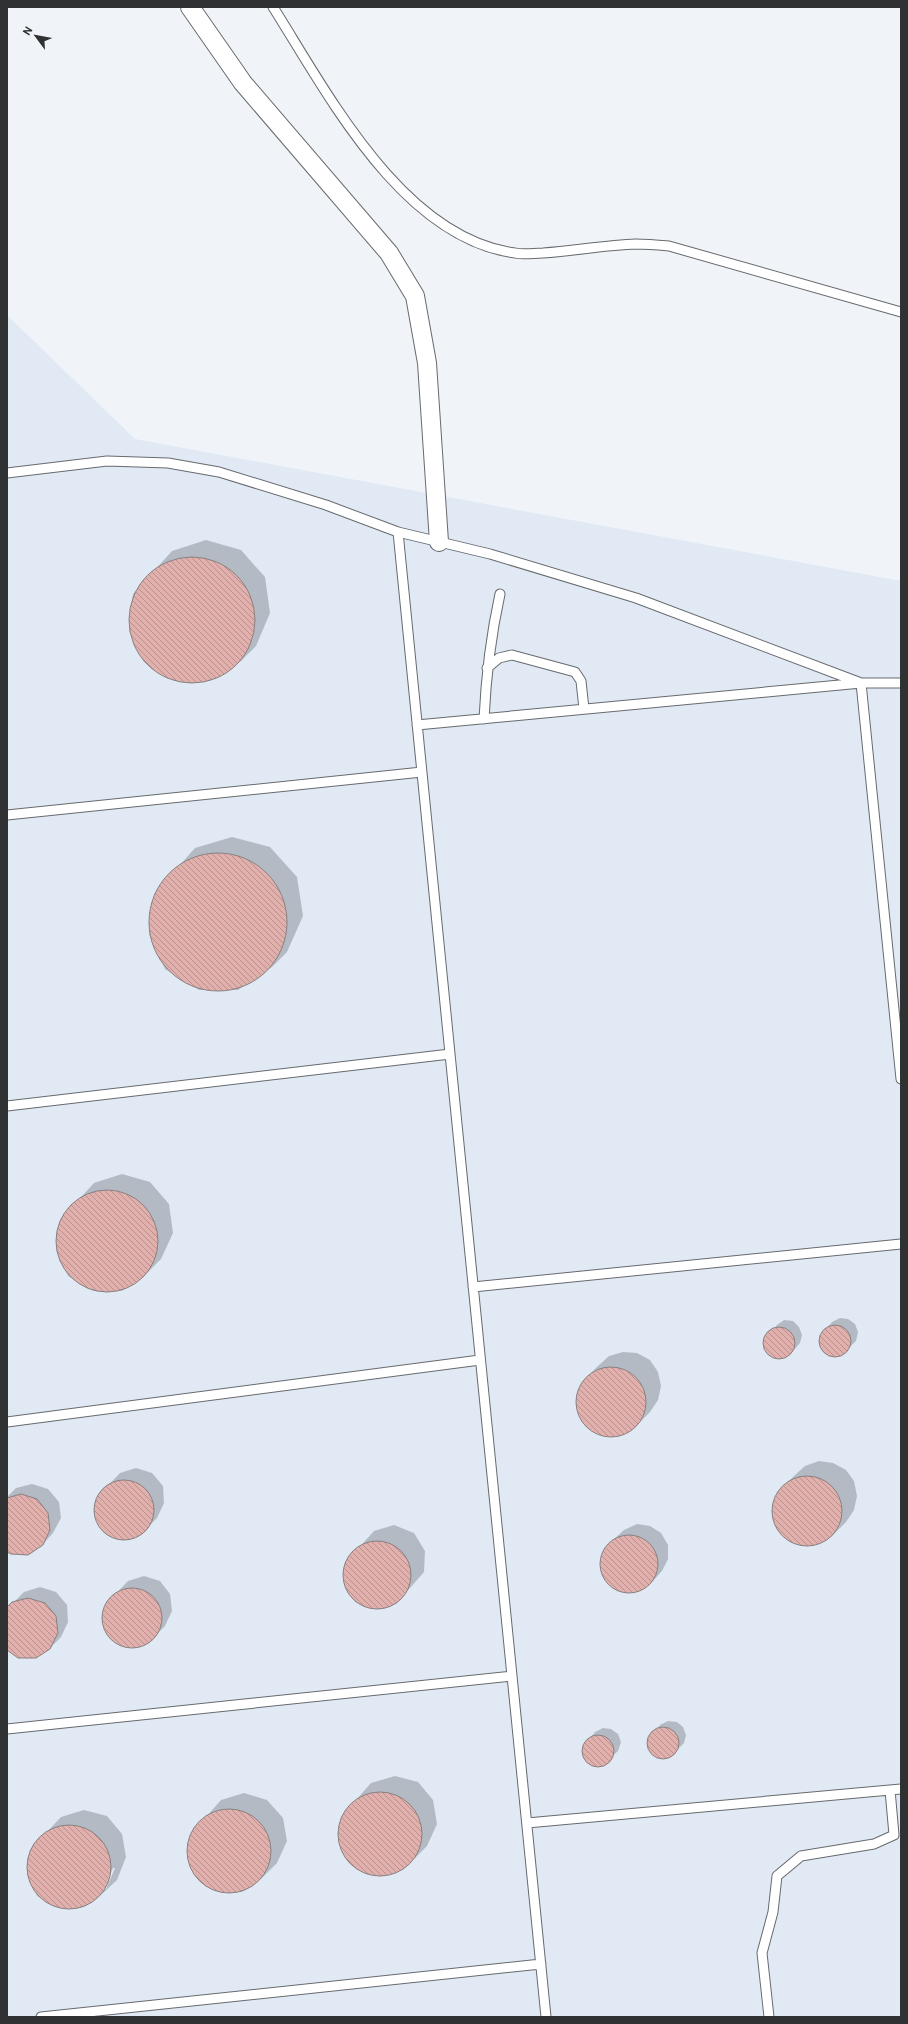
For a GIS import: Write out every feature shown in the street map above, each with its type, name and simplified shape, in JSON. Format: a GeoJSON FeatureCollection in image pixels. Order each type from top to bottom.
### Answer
{"type":"FeatureCollection","features":[{"type":"Feature","properties":{"kind":"street"},"geometry":{"type":"LineString","coordinates":[[190,7],[243,83],[389,253],[415,296],[427,364],[439,542]]}},
{"type":"Feature","properties":{"kind":"lane"},"geometry":{"type":"LineString","coordinates":[[273,7],[350,130],[385,174],[418,204],[440,221],[483,247],[517,254],[568,252],[636,244],[669,246],[901,312]]}},
{"type":"Feature","properties":{"kind":"lane"},"geometry":{"type":"LineString","coordinates":[[7,473],[107,461],[168,463],[219,472],[326,505],[398,532],[490,554],[636,598],[861,683]]}},
{"type":"Feature","properties":{"kind":"lane"},"geometry":{"type":"LineString","coordinates":[[398,532],[546,2017]]}},
{"type":"Feature","properties":{"kind":"lane"},"geometry":{"type":"LineString","coordinates":[[484,719],[492,628],[500,594]]}},
{"type":"Feature","properties":{"kind":"lane"},"geometry":{"type":"LineString","coordinates":[[488,668],[499,658],[512,655],[575,672],[581,681],[584,709]]}},
{"type":"Feature","properties":{"kind":"lane"},"geometry":{"type":"LineString","coordinates":[[861,683],[901,1079]]}},
{"type":"Feature","properties":{"kind":"lane"},"geometry":{"type":"LineString","coordinates":[[417,725],[861,683],[901,683]]}},
{"type":"Feature","properties":{"kind":"lane"},"geometry":{"type":"LineString","coordinates":[[7,815],[422,772]]}},
{"type":"Feature","properties":{"kind":"lane"},"geometry":{"type":"LineString","coordinates":[[7,1106],[450,1054]]}},
{"type":"Feature","properties":{"kind":"lane"},"geometry":{"type":"LineString","coordinates":[[473,1287],[901,1244]]}},
{"type":"Feature","properties":{"kind":"lane"},"geometry":{"type":"LineString","coordinates":[[7,1422],[480,1360]]}},
{"type":"Feature","properties":{"kind":"lane"},"geometry":{"type":"LineString","coordinates":[[7,1729],[512,1676]]}},
{"type":"Feature","properties":{"kind":"lane"},"geometry":{"type":"LineString","coordinates":[[527,1823],[901,1789]]}},
{"type":"Feature","properties":{"kind":"lane"},"geometry":{"type":"LineString","coordinates":[[769,2017],[762,1953],[773,1912],[777,1876],[801,1856],[874,1844],[894,1835],[890,1790]]}},
{"type":"Feature","properties":{"kind":"lane"},"geometry":{"type":"LineString","coordinates":[[40,2017],[541,1964]]}},
{"type":"Feature","properties":{"kind":"shaded area"},"geometry":{"type":"Polygon","coordinates":[[[7,315],[135,439],[901,581],[901,2017],[7,2017],[7,315]]]}},
{"type":"Feature","properties":{"kind":"building"},"geometry":{"type":"Polygon","coordinates":[[[198,557],[210,559],[222,564],[237,575],[248,590],[253,602],[255,620],[253,638],[248,650],[237,665],[222,676],[210,681],[186,683],[174,681],[162,676],[147,665],[136,650],[131,638],[129,614],[131,602],[136,590],[147,575],[162,564],[174,559],[198,557]]]}},
{"type":"Feature","properties":{"kind":"building"},"geometry":{"type":"Polygon","coordinates":[[[225,853],[245,858],[257,864],[272,878],[282,895],[286,908],[286,936],[282,949],[276,961],[262,976],[245,986],[232,990],[211,991],[191,986],[179,980],[164,966],[154,949],[150,936],[149,915],[154,895],[160,883],[174,868],[191,858],[204,854],[225,853]]]}},
{"type":"Feature","properties":{"kind":"building"},"geometry":{"type":"Polygon","coordinates":[[[107,1190],[117,1191],[136,1198],[150,1212],[157,1231],[157,1251],[150,1270],[136,1284],[117,1291],[107,1292],[97,1291],[78,1284],[64,1270],[57,1251],[56,1241],[57,1231],[64,1212],[78,1198],[97,1191],[107,1190]]]}},
{"type":"Feature","properties":{"kind":"building"},"geometry":{"type":"Polygon","coordinates":[[[835,1325],[841,1326],[848,1332],[851,1341],[850,1347],[844,1354],[835,1357],[829,1356],[822,1350],[819,1341],[820,1335],[826,1328],[835,1325]]]}},
{"type":"Feature","properties":{"kind":"building"},"geometry":{"type":"Polygon","coordinates":[[[779,1327],[785,1328],[792,1334],[795,1343],[794,1349],[788,1356],[779,1359],[773,1358],[766,1352],[763,1343],[764,1337],[770,1330],[779,1327]]]}},
{"type":"Feature","properties":{"kind":"building"},"geometry":{"type":"Polygon","coordinates":[[[604,1367],[618,1367],[631,1373],[640,1382],[646,1395],[644,1415],[636,1427],[618,1437],[604,1437],[591,1431],[582,1422],[576,1409],[576,1395],[582,1382],[591,1373],[604,1367]]]}},
{"type":"Feature","properties":{"kind":"building"},"geometry":{"type":"Polygon","coordinates":[[[800,1476],[814,1476],[827,1482],[836,1491],[842,1504],[840,1524],[832,1536],[814,1546],[800,1546],[787,1540],[778,1531],[772,1518],[772,1504],[778,1491],[787,1482],[800,1476]]]}},
{"type":"Feature","properties":{"kind":"building"},"geometry":{"type":"Polygon","coordinates":[[[124,1480],[141,1485],[149,1493],[154,1510],[149,1527],[141,1535],[124,1540],[107,1535],[99,1527],[94,1510],[99,1493],[107,1485],[124,1480]]]}},
{"type":"Feature","properties":{"kind":"building"},"geometry":{"type":"Polygon","coordinates":[[[21,1494],[37,1499],[48,1513],[50,1530],[43,1545],[28,1555],[11,1554],[7,1552],[7,1498],[21,1494]]]}},
{"type":"Feature","properties":{"kind":"building"},"geometry":{"type":"Polygon","coordinates":[[[629,1535],[640,1537],[650,1543],[656,1553],[658,1564],[656,1575],[650,1585],[640,1591],[629,1593],[618,1591],[608,1585],[602,1575],[600,1564],[602,1553],[608,1543],[618,1537],[629,1535]]]}},
{"type":"Feature","properties":{"kind":"building"},"geometry":{"type":"Polygon","coordinates":[[[370,1541],[384,1541],[396,1546],[406,1556],[411,1568],[411,1582],[406,1594],[396,1604],[384,1609],[370,1609],[358,1604],[348,1594],[343,1582],[343,1568],[348,1556],[358,1546],[370,1541]]]}},
{"type":"Feature","properties":{"kind":"building"},"geometry":{"type":"Polygon","coordinates":[[[132,1588],[149,1593],[157,1601],[162,1618],[157,1635],[149,1643],[132,1648],[115,1643],[107,1635],[102,1618],[107,1601],[115,1593],[132,1588]]]}},
{"type":"Feature","properties":{"kind":"building"},"geometry":{"type":"Polygon","coordinates":[[[28,1598],[45,1603],[56,1616],[58,1633],[50,1649],[36,1658],[18,1658],[7,1650],[7,1607],[12,1602],[28,1598]]]}},
{"type":"Feature","properties":{"kind":"building"},"geometry":{"type":"Polygon","coordinates":[[[663,1727],[669,1728],[676,1734],[679,1743],[678,1749],[672,1756],[663,1759],[657,1758],[650,1752],[647,1743],[648,1737],[654,1730],[663,1727]]]}},
{"type":"Feature","properties":{"kind":"building"},"geometry":{"type":"Polygon","coordinates":[[[598,1735],[604,1736],[611,1742],[614,1751],[613,1757],[607,1764],[598,1767],[592,1766],[585,1760],[582,1751],[583,1745],[589,1738],[598,1735]]]}},
{"type":"Feature","properties":{"kind":"building"},"geometry":{"type":"Polygon","coordinates":[[[380,1792],[396,1795],[410,1804],[419,1818],[422,1834],[419,1850],[410,1864],[396,1873],[380,1876],[364,1873],[350,1864],[341,1850],[338,1834],[341,1818],[350,1804],[364,1795],[380,1792]]]}},
{"type":"Feature","properties":{"kind":"building"},"geometry":{"type":"Polygon","coordinates":[[[229,1809],[245,1812],[259,1821],[268,1835],[271,1851],[268,1867],[259,1881],[245,1890],[229,1893],[213,1890],[199,1881],[190,1867],[187,1851],[190,1835],[199,1821],[213,1812],[229,1809]]]}},
{"type":"Feature","properties":{"kind":"building"},"geometry":{"type":"Polygon","coordinates":[[[69,1825],[85,1828],[99,1837],[108,1851],[111,1867],[108,1883],[99,1897],[85,1906],[69,1909],[53,1906],[39,1897],[30,1883],[27,1867],[30,1851],[39,1837],[53,1828],[69,1825]]]}}]}
